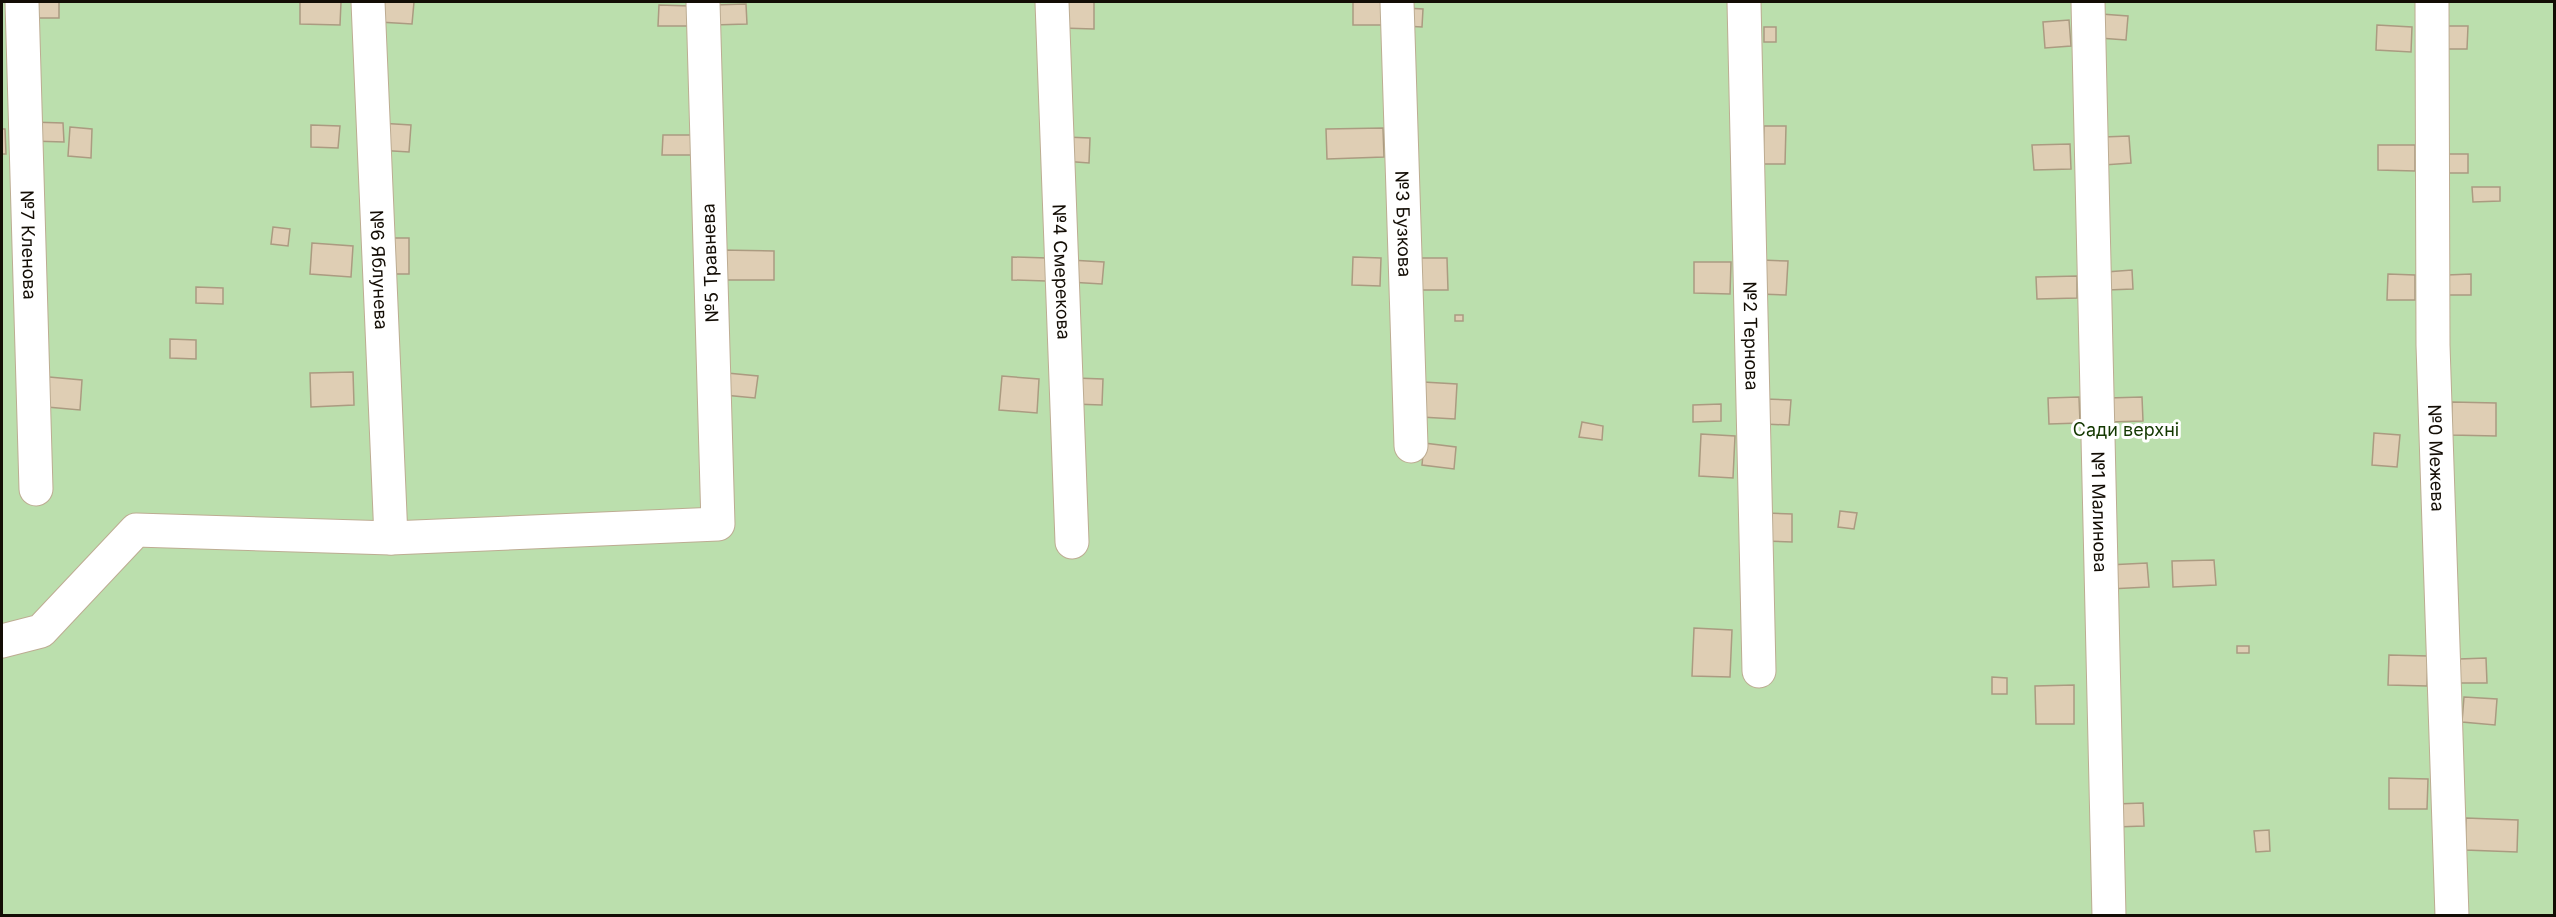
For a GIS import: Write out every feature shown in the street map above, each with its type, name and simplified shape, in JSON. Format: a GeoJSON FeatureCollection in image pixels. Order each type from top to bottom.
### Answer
{"type":"FeatureCollection","features":[{"type":"Feature","properties":{"kind":"lane","name":"№7 Кленова"},"geometry":{"type":"LineString","coordinates":[[22,2],[36,489]]}},
{"type":"Feature","properties":{"kind":"lane","name":"№6 Яблунева"},"geometry":{"type":"LineString","coordinates":[[368,2],[391,538]]}},
{"type":"Feature","properties":{"kind":"lane","name":"№5 Травнева"},"geometry":{"type":"LineString","coordinates":[[391,538],[718,524],[703,2]]}},
{"type":"Feature","properties":{"kind":"lane","name":"№4 Смерекова"},"geometry":{"type":"LineString","coordinates":[[1052,2],[1072,543]]}},
{"type":"Feature","properties":{"kind":"lane","name":"№3 Бузкова"},"geometry":{"type":"LineString","coordinates":[[1397,2],[1411,446]]}},
{"type":"Feature","properties":{"kind":"lane","name":"№2 Тернова"},"geometry":{"type":"LineString","coordinates":[[1744,2],[1759,671]]}},
{"type":"Feature","properties":{"kind":"lane","name":"№1 Малинова"},"geometry":{"type":"LineString","coordinates":[[2088,2],[2109,915]]}},
{"type":"Feature","properties":{"kind":"lane","name":"№0 Межева"},"geometry":{"type":"LineString","coordinates":[[2432,2],[2433,345],[2452,915]]}},
{"type":"Feature","properties":{"kind":"lane"},"geometry":{"type":"LineString","coordinates":[[2,641],[41,631],[136,530],[391,538]]}},
{"type":"Feature","properties":{"kind":"green space","name":"Сади верхні"},"geometry":{"type":"Polygon","coordinates":[[[2,2],[2554,2],[2554,915],[2,916],[2,2]]]}},
{"type":"Feature","properties":{"kind":"building"},"geometry":{"type":"Polygon","coordinates":[[[28,2],[59,2],[59,18],[28,18],[28,2]]]}},
{"type":"Feature","properties":{"kind":"building"},"geometry":{"type":"Polygon","coordinates":[[[300,2],[341,2],[340,25],[300,24],[300,2]]]}},
{"type":"Feature","properties":{"kind":"building"},"geometry":{"type":"Polygon","coordinates":[[[381,2],[414,2],[412,24],[379,22],[381,2]]]}},
{"type":"Feature","properties":{"kind":"building"},"geometry":{"type":"Polygon","coordinates":[[[1062,2],[1094,2],[1094,29],[1062,28],[1062,2]]]}},
{"type":"Feature","properties":{"kind":"building"},"geometry":{"type":"Polygon","coordinates":[[[1353,2],[1382,2],[1382,25],[1353,25],[1353,2]]]}},
{"type":"Feature","properties":{"kind":"building"},"geometry":{"type":"Polygon","coordinates":[[[746,4],[747,24],[713,25],[712,5],[746,4]]]}},
{"type":"Feature","properties":{"kind":"building"},"geometry":{"type":"Polygon","coordinates":[[[659,5],[690,6],[690,26],[658,26],[659,5]]]}},
{"type":"Feature","properties":{"kind":"building"},"geometry":{"type":"Polygon","coordinates":[[[1406,8],[1423,9],[1422,27],[1405,26],[1406,8]]]}},
{"type":"Feature","properties":{"kind":"building"},"geometry":{"type":"Polygon","coordinates":[[[2101,14],[2128,16],[2126,40],[2099,38],[2101,14]]]}},
{"type":"Feature","properties":{"kind":"building"},"geometry":{"type":"Polygon","coordinates":[[[2069,20],[2071,46],[2045,48],[2043,22],[2069,20]]]}},
{"type":"Feature","properties":{"kind":"building"},"geometry":{"type":"Polygon","coordinates":[[[2377,25],[2412,27],[2411,52],[2376,50],[2377,25]]]}},
{"type":"Feature","properties":{"kind":"building"},"geometry":{"type":"Polygon","coordinates":[[[2443,26],[2468,26],[2467,49],[2442,49],[2443,26]]]}},
{"type":"Feature","properties":{"kind":"building"},"geometry":{"type":"Polygon","coordinates":[[[1764,27],[1776,27],[1776,42],[1764,42],[1764,27]]]}},
{"type":"Feature","properties":{"kind":"building"},"geometry":{"type":"Polygon","coordinates":[[[31,122],[63,123],[64,142],[31,141],[31,122]]]}},
{"type":"Feature","properties":{"kind":"building"},"geometry":{"type":"Polygon","coordinates":[[[379,123],[411,125],[409,152],[377,150],[379,123]]]}},
{"type":"Feature","properties":{"kind":"building"},"geometry":{"type":"Polygon","coordinates":[[[311,125],[340,126],[338,148],[311,147],[311,125]]]}},
{"type":"Feature","properties":{"kind":"building"},"geometry":{"type":"Polygon","coordinates":[[[1764,126],[1786,126],[1785,164],[1763,164],[1764,126]]]}},
{"type":"Feature","properties":{"kind":"building"},"geometry":{"type":"Polygon","coordinates":[[[70,127],[92,129],[91,158],[68,156],[70,127]]]}},
{"type":"Feature","properties":{"kind":"building"},"geometry":{"type":"Polygon","coordinates":[[[1383,128],[1384,157],[1327,159],[1326,129],[1383,128]]]}},
{"type":"Feature","properties":{"kind":"building"},"geometry":{"type":"Polygon","coordinates":[[[2,129],[5,129],[6,154],[2,154],[2,129]]]}},
{"type":"Feature","properties":{"kind":"building"},"geometry":{"type":"Polygon","coordinates":[[[663,135],[692,135],[692,155],[662,155],[663,135]]]}},
{"type":"Feature","properties":{"kind":"building"},"geometry":{"type":"Polygon","coordinates":[[[2129,136],[2131,163],[2104,165],[2103,137],[2129,136]]]}},
{"type":"Feature","properties":{"kind":"building"},"geometry":{"type":"Polygon","coordinates":[[[1065,137],[1090,138],[1089,163],[1063,161],[1065,137]]]}},
{"type":"Feature","properties":{"kind":"building"},"geometry":{"type":"Polygon","coordinates":[[[2070,144],[2071,169],[2034,170],[2032,145],[2070,144]]]}},
{"type":"Feature","properties":{"kind":"building"},"geometry":{"type":"Polygon","coordinates":[[[2378,145],[2415,145],[2415,171],[2378,170],[2378,145]]]}},
{"type":"Feature","properties":{"kind":"building"},"geometry":{"type":"Polygon","coordinates":[[[2442,154],[2468,154],[2468,173],[2442,173],[2442,154]]]}},
{"type":"Feature","properties":{"kind":"building"},"geometry":{"type":"Polygon","coordinates":[[[2472,187],[2500,187],[2500,201],[2473,202],[2472,187]]]}},
{"type":"Feature","properties":{"kind":"building"},"geometry":{"type":"Polygon","coordinates":[[[273,227],[290,229],[288,246],[271,244],[273,227]]]}},
{"type":"Feature","properties":{"kind":"building"},"geometry":{"type":"Polygon","coordinates":[[[382,238],[409,238],[409,274],[382,274],[382,238]]]}},
{"type":"Feature","properties":{"kind":"building"},"geometry":{"type":"Polygon","coordinates":[[[312,243],[353,246],[351,277],[310,274],[312,243]]]}},
{"type":"Feature","properties":{"kind":"building"},"geometry":{"type":"Polygon","coordinates":[[[720,250],[774,251],[774,280],[720,280],[720,250]]]}},
{"type":"Feature","properties":{"kind":"building"},"geometry":{"type":"Polygon","coordinates":[[[1012,257],[1047,258],[1046,281],[1012,280],[1012,257]]]}},
{"type":"Feature","properties":{"kind":"building"},"geometry":{"type":"Polygon","coordinates":[[[1353,257],[1381,258],[1380,286],[1352,285],[1353,257]]]}},
{"type":"Feature","properties":{"kind":"building"},"geometry":{"type":"Polygon","coordinates":[[[1415,258],[1447,258],[1448,290],[1415,290],[1415,258]]]}},
{"type":"Feature","properties":{"kind":"building"},"geometry":{"type":"Polygon","coordinates":[[[1070,260],[1104,262],[1102,284],[1069,282],[1070,260]]]}},
{"type":"Feature","properties":{"kind":"building"},"geometry":{"type":"Polygon","coordinates":[[[1761,260],[1788,261],[1786,295],[1759,294],[1761,260]]]}},
{"type":"Feature","properties":{"kind":"building"},"geometry":{"type":"Polygon","coordinates":[[[1694,262],[1731,262],[1730,294],[1694,293],[1694,262]]]}},
{"type":"Feature","properties":{"kind":"building"},"geometry":{"type":"Polygon","coordinates":[[[2132,270],[2133,289],[2107,290],[2106,272],[2132,270]]]}},
{"type":"Feature","properties":{"kind":"building"},"geometry":{"type":"Polygon","coordinates":[[[2388,274],[2415,275],[2415,300],[2387,300],[2388,274]]]}},
{"type":"Feature","properties":{"kind":"building"},"geometry":{"type":"Polygon","coordinates":[[[2471,274],[2471,295],[2447,295],[2447,275],[2471,274]]]}},
{"type":"Feature","properties":{"kind":"building"},"geometry":{"type":"Polygon","coordinates":[[[2077,276],[2077,298],[2037,299],[2036,277],[2077,276]]]}},
{"type":"Feature","properties":{"kind":"building"},"geometry":{"type":"Polygon","coordinates":[[[196,287],[223,288],[223,304],[196,303],[196,287]]]}},
{"type":"Feature","properties":{"kind":"building"},"geometry":{"type":"Polygon","coordinates":[[[1455,315],[1463,315],[1463,321],[1455,321],[1455,315]]]}},
{"type":"Feature","properties":{"kind":"building"},"geometry":{"type":"Polygon","coordinates":[[[170,339],[196,340],[196,359],[170,358],[170,339]]]}},
{"type":"Feature","properties":{"kind":"building"},"geometry":{"type":"Polygon","coordinates":[[[353,372],[354,405],[311,407],[310,373],[353,372]]]}},
{"type":"Feature","properties":{"kind":"building"},"geometry":{"type":"Polygon","coordinates":[[[727,373],[758,376],[755,398],[724,395],[727,373]]]}},
{"type":"Feature","properties":{"kind":"building"},"geometry":{"type":"Polygon","coordinates":[[[38,376],[82,380],[80,410],[36,406],[38,376]]]}},
{"type":"Feature","properties":{"kind":"building"},"geometry":{"type":"Polygon","coordinates":[[[1002,376],[1039,379],[1037,413],[999,410],[1002,376]]]}},
{"type":"Feature","properties":{"kind":"building"},"geometry":{"type":"Polygon","coordinates":[[[1075,378],[1103,379],[1102,405],[1073,404],[1075,378]]]}},
{"type":"Feature","properties":{"kind":"building"},"geometry":{"type":"Polygon","coordinates":[[[1423,382],[1457,384],[1455,419],[1421,417],[1423,382]]]}},
{"type":"Feature","properties":{"kind":"building"},"geometry":{"type":"Polygon","coordinates":[[[2079,397],[2080,423],[2049,424],[2048,398],[2079,397]]]}},
{"type":"Feature","properties":{"kind":"building"},"geometry":{"type":"Polygon","coordinates":[[[2142,397],[2143,421],[2109,422],[2108,398],[2142,397]]]}},
{"type":"Feature","properties":{"kind":"building"},"geometry":{"type":"Polygon","coordinates":[[[1765,399],[1791,400],[1789,425],[1764,424],[1765,399]]]}},
{"type":"Feature","properties":{"kind":"building"},"geometry":{"type":"Polygon","coordinates":[[[2452,402],[2496,403],[2496,436],[2451,435],[2452,402]]]}},
{"type":"Feature","properties":{"kind":"building"},"geometry":{"type":"Polygon","coordinates":[[[1721,404],[1721,421],[1693,422],[1693,405],[1721,404]]]}},
{"type":"Feature","properties":{"kind":"building"},"geometry":{"type":"Polygon","coordinates":[[[1582,422],[1603,426],[1602,440],[1579,437],[1582,422]]]}},
{"type":"Feature","properties":{"kind":"building"},"geometry":{"type":"Polygon","coordinates":[[[2374,433],[2400,435],[2397,467],[2372,465],[2374,433]]]}},
{"type":"Feature","properties":{"kind":"building"},"geometry":{"type":"Polygon","coordinates":[[[1701,434],[1735,436],[1733,478],[1699,476],[1701,434]]]}},
{"type":"Feature","properties":{"kind":"building"},"geometry":{"type":"Polygon","coordinates":[[[1424,443],[1456,447],[1454,469],[1422,465],[1424,443]]]}},
{"type":"Feature","properties":{"kind":"building"},"geometry":{"type":"Polygon","coordinates":[[[1840,511],[1857,513],[1854,529],[1838,527],[1840,511]]]}},
{"type":"Feature","properties":{"kind":"building"},"geometry":{"type":"Polygon","coordinates":[[[1765,513],[1792,514],[1792,542],[1764,541],[1765,513]]]}},
{"type":"Feature","properties":{"kind":"building"},"geometry":{"type":"Polygon","coordinates":[[[2214,560],[2216,585],[2173,587],[2172,561],[2214,560]]]}},
{"type":"Feature","properties":{"kind":"building"},"geometry":{"type":"Polygon","coordinates":[[[2147,563],[2149,587],[2109,589],[2108,565],[2147,563]]]}},
{"type":"Feature","properties":{"kind":"building"},"geometry":{"type":"Polygon","coordinates":[[[1694,628],[1732,630],[1730,677],[1692,676],[1694,628]]]}},
{"type":"Feature","properties":{"kind":"building"},"geometry":{"type":"Polygon","coordinates":[[[2237,646],[2249,646],[2249,653],[2237,653],[2237,646]]]}},
{"type":"Feature","properties":{"kind":"building"},"geometry":{"type":"Polygon","coordinates":[[[2389,655],[2428,656],[2427,686],[2388,685],[2389,655]]]}},
{"type":"Feature","properties":{"kind":"building"},"geometry":{"type":"Polygon","coordinates":[[[2486,658],[2487,683],[2460,683],[2459,659],[2486,658]]]}},
{"type":"Feature","properties":{"kind":"building"},"geometry":{"type":"Polygon","coordinates":[[[1992,677],[2007,678],[2007,694],[1992,694],[1992,677]]]}},
{"type":"Feature","properties":{"kind":"building"},"geometry":{"type":"Polygon","coordinates":[[[2074,685],[2074,724],[2036,724],[2035,686],[2074,685]]]}},
{"type":"Feature","properties":{"kind":"building"},"geometry":{"type":"Polygon","coordinates":[[[2464,697],[2497,699],[2495,725],[2462,722],[2464,697]]]}},
{"type":"Feature","properties":{"kind":"building"},"geometry":{"type":"Polygon","coordinates":[[[2389,778],[2428,779],[2427,809],[2389,809],[2389,778]]]}},
{"type":"Feature","properties":{"kind":"building"},"geometry":{"type":"Polygon","coordinates":[[[2143,803],[2144,826],[2115,827],[2115,804],[2143,803]]]}},
{"type":"Feature","properties":{"kind":"building"},"geometry":{"type":"Polygon","coordinates":[[[2466,818],[2518,820],[2517,852],[2465,850],[2466,818]]]}},
{"type":"Feature","properties":{"kind":"building"},"geometry":{"type":"Polygon","coordinates":[[[2269,830],[2270,851],[2256,852],[2254,831],[2269,830]]]}}]}
